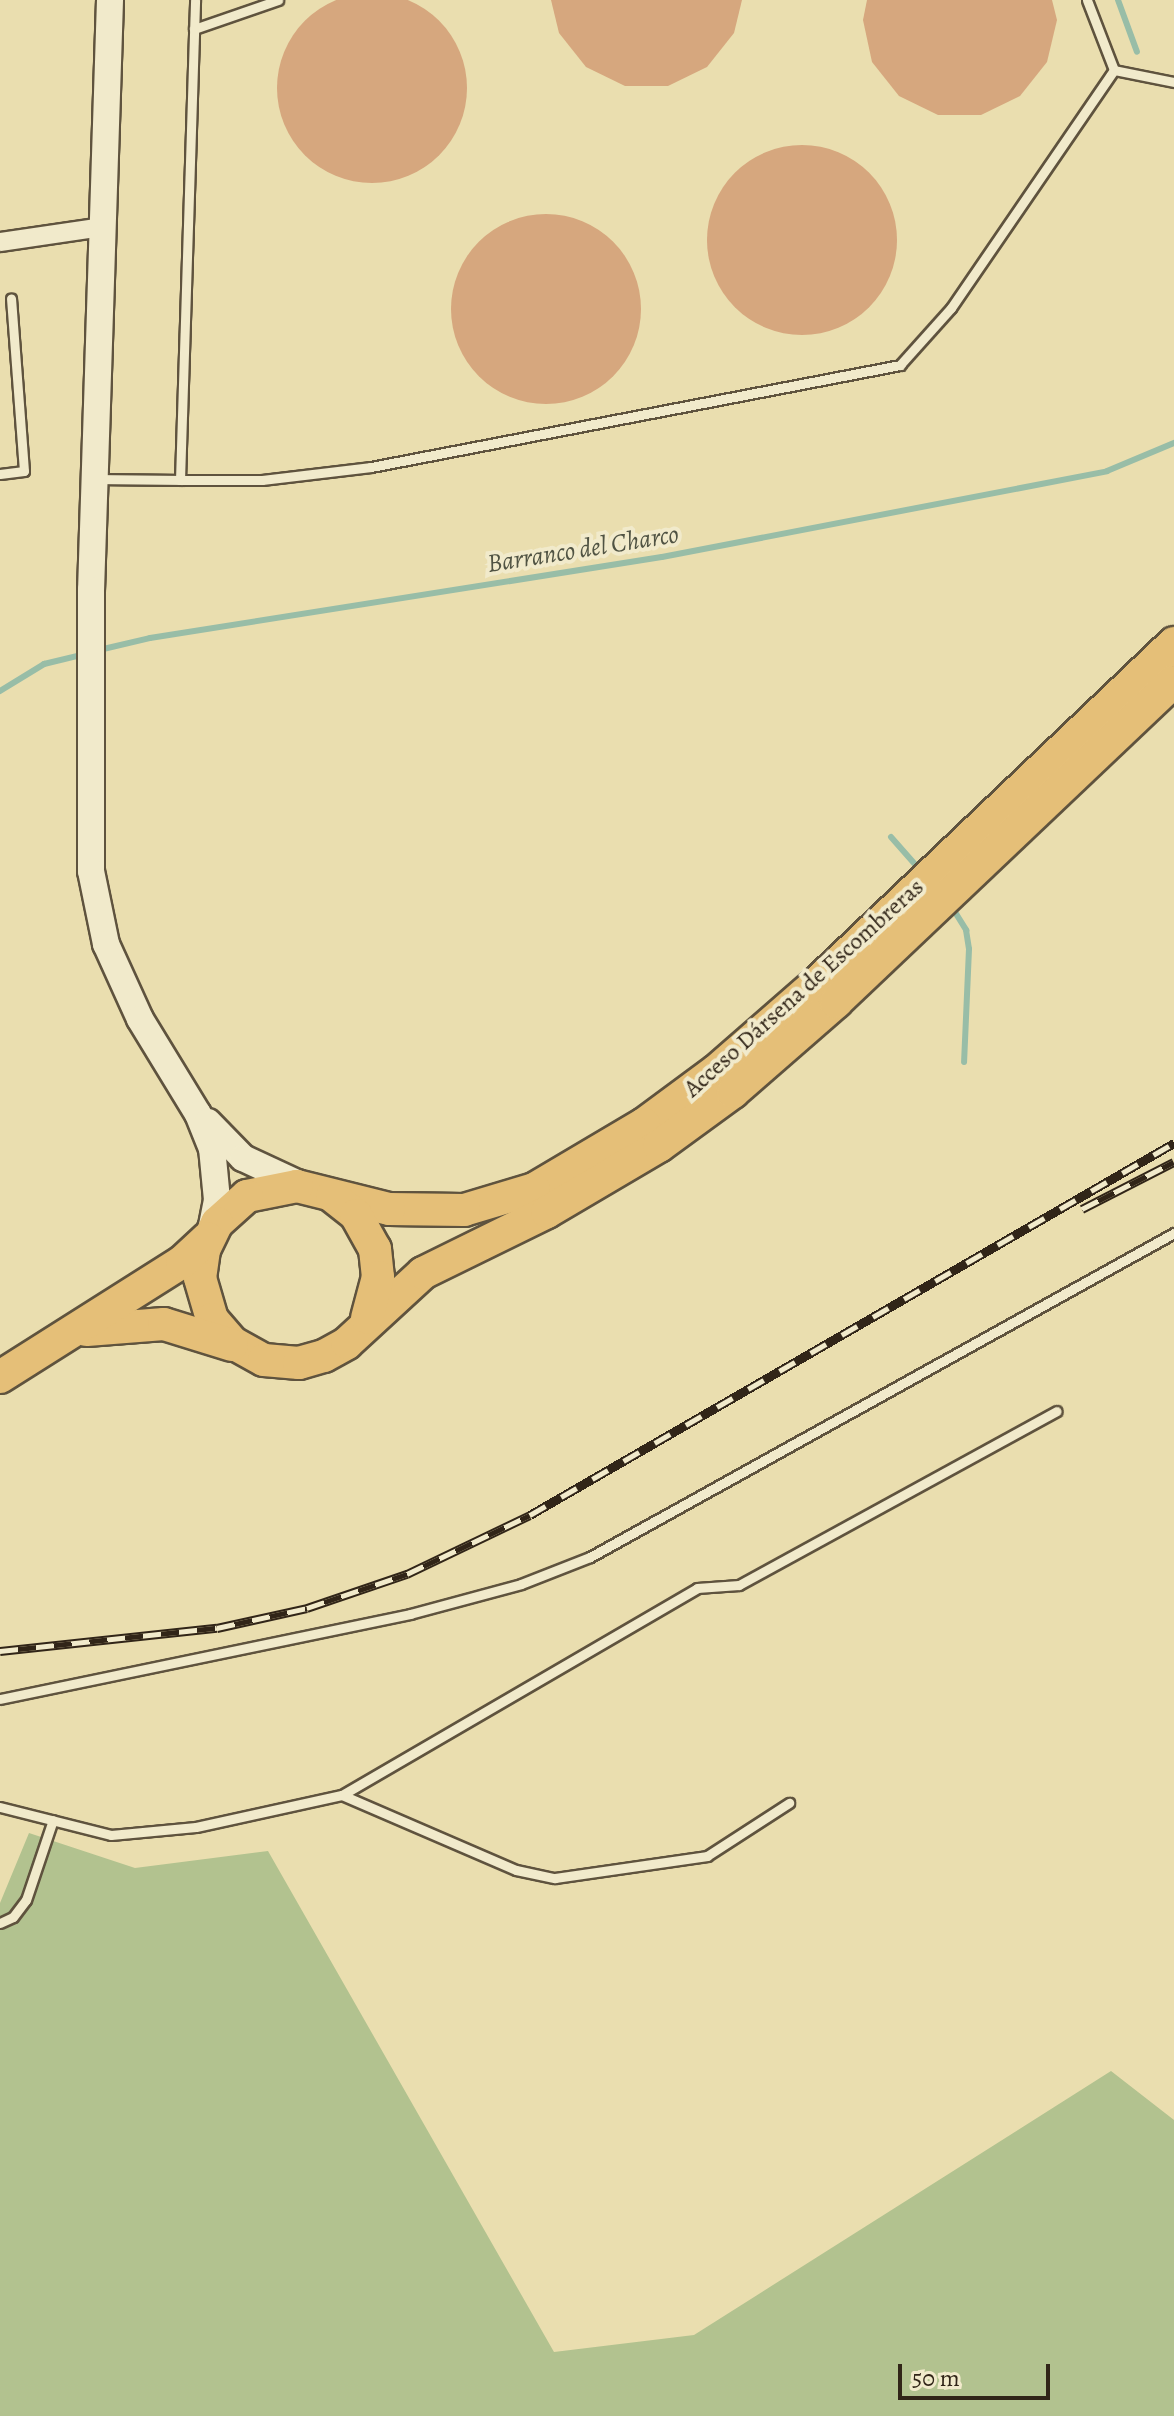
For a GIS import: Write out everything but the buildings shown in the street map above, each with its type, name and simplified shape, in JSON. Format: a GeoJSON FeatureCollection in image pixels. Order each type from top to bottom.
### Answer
{"type":"FeatureCollection","features":[{"type":"Feature","properties":{"kind":"highway","name":"Acceso Dársena de Escombreras"},"geometry":{"type":"LineString","coordinates":[[1174,643],[807,992],[716,1071],[644,1124],[534,1189],[488,1205],[414,1212],[318,1191],[274,1187],[247,1196],[225,1213],[209,1237],[200,1278],[207,1307],[220,1331],[251,1355],[275,1362],[311,1360],[336,1350],[423,1273],[589,1189],[733,1092],[836,1002],[1174,681]]}},
{"type":"Feature","properties":{"kind":"highway","name":"Acceso Dársena de Escombreras"},"geometry":{"type":"LineString","coordinates":[[318,1191],[356,1215],[375,1249],[376,1293],[358,1331]]}},
{"type":"Feature","properties":{"kind":"highway"},"geometry":{"type":"LineString","coordinates":[[0,1377],[182,1262],[209,1237]]}},
{"type":"Feature","properties":{"kind":"highway"},"geometry":{"type":"LineString","coordinates":[[62,1340],[117,1324],[164,1324],[203,1333],[251,1355]]}},
{"type":"Feature","properties":{"kind":"main road"},"geometry":{"type":"LineString","coordinates":[[110,0],[91,590],[91,871],[106,944],[140,1019],[183,1087],[206,1131],[216,1165],[217,1200],[209,1237]]}},
{"type":"Feature","properties":{"kind":"main road"},"geometry":{"type":"LineString","coordinates":[[183,1087],[243,1158],[318,1191]]}},
{"type":"Feature","properties":{"kind":"street"},"geometry":{"type":"LineString","coordinates":[[0,242],[103,227]]}},
{"type":"Feature","properties":{"kind":"lane"},"geometry":{"type":"LineString","coordinates":[[180,480],[195,0]]}},
{"type":"Feature","properties":{"kind":"lane"},"geometry":{"type":"LineString","coordinates":[[194,29],[278,0]]}},
{"type":"Feature","properties":{"kind":"lane"},"geometry":{"type":"LineString","coordinates":[[1087,0],[1114,70]]}},
{"type":"Feature","properties":{"kind":"lane"},"geometry":{"type":"LineString","coordinates":[[1114,70],[1174,82]]}},
{"type":"Feature","properties":{"kind":"lane"},"geometry":{"type":"LineString","coordinates":[[94,479],[262,480],[371,467],[900,365],[951,308],[1114,70]]}},
{"type":"Feature","properties":{"kind":"lane"},"geometry":{"type":"LineString","coordinates":[[0,474],[24,471],[11,298]]}},
{"type":"Feature","properties":{"kind":"lane"},"geometry":{"type":"LineString","coordinates":[[0,1699],[410,1614],[521,1584],[590,1557],[1174,1233]]}},
{"type":"Feature","properties":{"kind":"lane"},"geometry":{"type":"LineString","coordinates":[[0,1807],[111,1835],[196,1827],[342,1795],[697,1588],[739,1585],[1057,1411]]}},
{"type":"Feature","properties":{"kind":"lane"},"geometry":{"type":"LineString","coordinates":[[342,1795],[516,1870],[555,1878],[707,1856],[789,1803]]}},
{"type":"Feature","properties":{"kind":"lane"},"geometry":{"type":"LineString","coordinates":[[0,1923],[13,1917],[26,1900],[53,1820]]}},
{"type":"Feature","properties":{"kind":"green space"},"geometry":{"type":"Polygon","coordinates":[[[29,1833],[135,1868],[268,1851],[554,2352],[694,2335],[1111,2071],[1174,2120],[1174,2416],[0,2416],[0,1903],[29,1833]]]}},
{"type":"Feature","properties":{"kind":"waterway"},"geometry":{"type":"LineString","coordinates":[[1118,0],[1137,52]]}},
{"type":"Feature","properties":{"kind":"waterway","name":"Barranco del Charco"},"geometry":{"type":"LineString","coordinates":[[99,650],[150,638],[662,557],[1107,471],[1174,443]]}},
{"type":"Feature","properties":{"kind":"waterway","name":"Barranco del Charco"},"geometry":{"type":"LineString","coordinates":[[0,691],[44,664],[85,654]]}},
{"type":"Feature","properties":{"kind":"waterway"},"geometry":{"type":"LineString","coordinates":[[891,837],[920,870]]}},
{"type":"Feature","properties":{"kind":"waterway"},"geometry":{"type":"LineString","coordinates":[[950,904],[966,930],[969,949],[964,1062]]}},
{"type":"Feature","properties":{"kind":"railway"},"geometry":{"type":"LineString","coordinates":[[0,1651],[217,1628],[307,1608],[407,1574],[530,1515],[1174,1143]]}},
{"type":"Feature","properties":{"kind":"railway"},"geometry":{"type":"LineString","coordinates":[[1082,1209],[1174,1162]]}}]}
